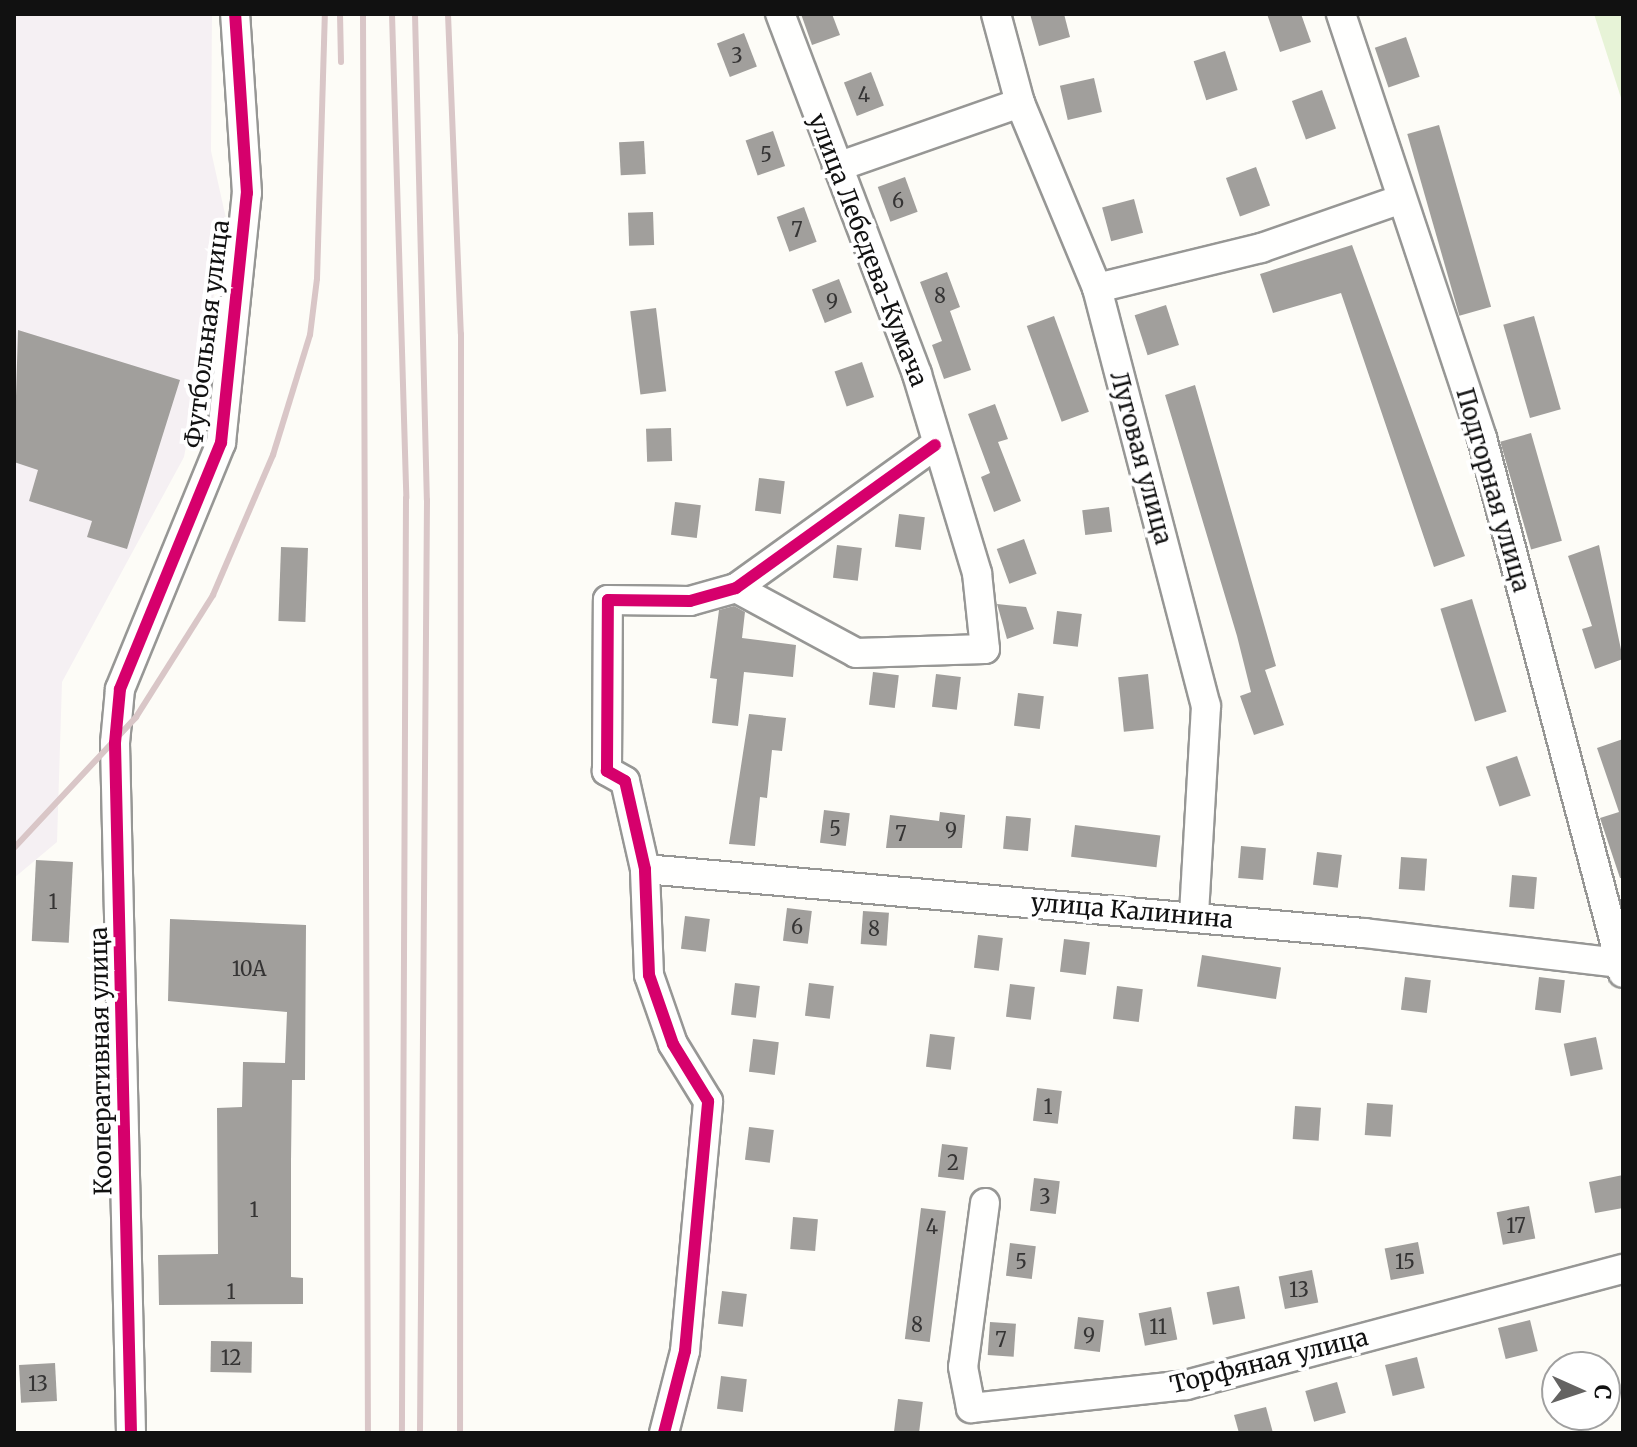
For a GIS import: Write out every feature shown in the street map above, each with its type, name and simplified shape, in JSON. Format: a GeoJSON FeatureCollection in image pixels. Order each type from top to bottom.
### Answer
{"type":"FeatureCollection","features":[{"type":"Feature","properties":{"kind":"street","name":"Футбольная улица"},"geometry":{"type":"LineString","coordinates":[[120,689],[221,443],[247,193],[235,14]]}},
{"type":"Feature","properties":{"kind":"street","name":"улица Лебедева-Кумача"},"geometry":{"type":"LineString","coordinates":[[736,588],[856,653],[985,649],[977,573],[892,301],[837,167],[780,14]]}},
{"type":"Feature","properties":{"kind":"street","name":"Луговая улица"},"geometry":{"type":"LineString","coordinates":[[996,14],[1020,103],[1097,288],[1206,706],[1194,917]]}},
{"type":"Feature","properties":{"kind":"street","name":"Подгорная улица"},"geometry":{"type":"LineString","coordinates":[[1341,14],[1399,200],[1482,438],[1621,968]]}},
{"type":"Feature","properties":{"kind":"street"},"geometry":{"type":"LineString","coordinates":[[837,167],[1020,103]]}},
{"type":"Feature","properties":{"kind":"street"},"geometry":{"type":"LineString","coordinates":[[1097,288],[1261,248],[1399,200]]}},
{"type":"Feature","properties":{"kind":"street"},"geometry":{"type":"LineString","coordinates":[[664,1433],[685,1351],[708,1101],[673,1044],[649,975],[645,869],[625,781],[607,771],[608,600],[690,601],[736,588],[935,445]]}},
{"type":"Feature","properties":{"kind":"street","name":"Кооперативная улица"},"geometry":{"type":"LineString","coordinates":[[120,689],[115,743],[131,1433]]}},
{"type":"Feature","properties":{"kind":"street","name":"улица Калинина"},"geometry":{"type":"LineString","coordinates":[[645,869],[1194,917],[1621,968]]}},
{"type":"Feature","properties":{"kind":"street","name":"Торфяная улица"},"geometry":{"type":"LineString","coordinates":[[985,1203],[963,1367],[970,1421],[1186,1385],[1623,1269]]}},
{"type":"Feature","properties":{"kind":"shaded area"},"geometry":{"type":"Polygon","coordinates":[[[14,14],[212,14],[211,151],[227,223],[184,457],[62,682],[57,842],[14,878],[14,14]]]}},
{"type":"Feature","properties":{"kind":"green space"},"geometry":{"type":"Polygon","coordinates":[[[1594,14],[1623,14],[1623,104],[1594,14]]]}},
{"type":"Feature","properties":{"kind":"building"},"geometry":{"type":"Polygon","coordinates":[[[801,14],[832,14],[840,35],[812,45],[801,14]]]}},
{"type":"Feature","properties":{"kind":"building"},"geometry":{"type":"Polygon","coordinates":[[[1030,14],[1064,14],[1070,37],[1039,46],[1030,14]]]}},
{"type":"Feature","properties":{"kind":"building"},"geometry":{"type":"Polygon","coordinates":[[[1267,14],[1301,14],[1311,42],[1280,52],[1267,14]]]}},
{"type":"Feature","properties":{"kind":"building"},"geometry":{"type":"Polygon","coordinates":[[[744,33],[757,67],[730,77],[717,43],[744,33]]]}},
{"type":"Feature","properties":{"kind":"building"},"geometry":{"type":"Polygon","coordinates":[[[1406,37],[1420,77],[1388,87],[1375,48],[1406,37]]]}},
{"type":"Feature","properties":{"kind":"building"},"geometry":{"type":"Polygon","coordinates":[[[1225,51],[1238,90],[1206,100],[1194,61],[1225,51]]]}},
{"type":"Feature","properties":{"kind":"building"},"geometry":{"type":"Polygon","coordinates":[[[871,72],[884,106],[857,116],[844,82],[871,72]]]}},
{"type":"Feature","properties":{"kind":"building"},"geometry":{"type":"Polygon","coordinates":[[[1094,78],[1102,112],[1068,120],[1060,86],[1094,78]]]}},
{"type":"Feature","properties":{"kind":"building"},"geometry":{"type":"Polygon","coordinates":[[[1322,90],[1336,129],[1306,139],[1292,101],[1322,90]]]}},
{"type":"Feature","properties":{"kind":"building"},"geometry":{"type":"Polygon","coordinates":[[[1439,125],[1491,307],[1459,316],[1407,134],[1439,125]]]}},
{"type":"Feature","properties":{"kind":"building"},"geometry":{"type":"Polygon","coordinates":[[[773,131],[785,166],[758,175],[746,140],[773,131]]]}},
{"type":"Feature","properties":{"kind":"building"},"geometry":{"type":"Polygon","coordinates":[[[644,141],[646,174],[621,175],[619,142],[644,141]]]}},
{"type":"Feature","properties":{"kind":"building"},"geometry":{"type":"Polygon","coordinates":[[[1256,167],[1270,206],[1240,216],[1226,178],[1256,167]]]}},
{"type":"Feature","properties":{"kind":"building"},"geometry":{"type":"Polygon","coordinates":[[[905,177],[918,212],[890,222],[878,187],[905,177]]]}},
{"type":"Feature","properties":{"kind":"building"},"geometry":{"type":"Polygon","coordinates":[[[1134,199],[1143,233],[1111,241],[1102,208],[1134,199]]]}},
{"type":"Feature","properties":{"kind":"building"},"geometry":{"type":"Polygon","coordinates":[[[804,207],[817,242],[789,252],[777,217],[804,207]]]}},
{"type":"Feature","properties":{"kind":"building"},"geometry":{"type":"Polygon","coordinates":[[[653,212],[654,245],[629,246],[628,213],[653,212]]]}},
{"type":"Feature","properties":{"kind":"building"},"geometry":{"type":"Polygon","coordinates":[[[1352,245],[1465,556],[1434,567],[1341,293],[1273,313],[1260,274],[1352,245]]]}},
{"type":"Feature","properties":{"kind":"building"},"geometry":{"type":"Polygon","coordinates":[[[947,272],[960,307],[950,311],[971,370],[944,379],[932,345],[942,341],[920,282],[947,272]]]}},
{"type":"Feature","properties":{"kind":"building"},"geometry":{"type":"Polygon","coordinates":[[[839,279],[852,313],[825,323],[812,289],[839,279]]]}},
{"type":"Feature","properties":{"kind":"building"},"geometry":{"type":"Polygon","coordinates":[[[1166,305],[1179,345],[1148,355],[1135,315],[1166,305]]]}},
{"type":"Feature","properties":{"kind":"building"},"geometry":{"type":"Polygon","coordinates":[[[656,308],[666,391],[640,395],[630,311],[656,308]]]}},
{"type":"Feature","properties":{"kind":"building"},"geometry":{"type":"Polygon","coordinates":[[[1054,316],[1089,412],[1062,422],[1027,326],[1054,316]]]}},
{"type":"Feature","properties":{"kind":"building"},"geometry":{"type":"Polygon","coordinates":[[[1534,316],[1561,409],[1530,418],[1503,325],[1534,316]]]}},
{"type":"Feature","properties":{"kind":"building"},"geometry":{"type":"Polygon","coordinates":[[[18,330],[180,380],[127,549],[87,537],[92,521],[29,501],[38,470],[14,462],[18,330]]]}},
{"type":"Feature","properties":{"kind":"building"},"geometry":{"type":"Polygon","coordinates":[[[862,362],[874,397],[847,406],[835,371],[862,362]]]}},
{"type":"Feature","properties":{"kind":"building"},"geometry":{"type":"Polygon","coordinates":[[[1195,385],[1276,666],[1265,670],[1284,725],[1254,735],[1240,696],[1251,692],[1237,636],[1165,395],[1195,385]]]}},
{"type":"Feature","properties":{"kind":"building"},"geometry":{"type":"Polygon","coordinates":[[[995,404],[1008,439],[998,442],[1021,501],[994,512],[981,477],[990,473],[968,414],[995,404]]]}},
{"type":"Feature","properties":{"kind":"building"},"geometry":{"type":"Polygon","coordinates":[[[671,428],[672,461],[647,462],[646,429],[671,428]]]}},
{"type":"Feature","properties":{"kind":"building"},"geometry":{"type":"Polygon","coordinates":[[[1531,433],[1562,541],[1531,549],[1500,442],[1531,433]]]}},
{"type":"Feature","properties":{"kind":"building"},"geometry":{"type":"Polygon","coordinates":[[[759,478],[785,481],[781,514],[755,511],[759,478]]]}},
{"type":"Feature","properties":{"kind":"building"},"geometry":{"type":"Polygon","coordinates":[[[675,502],[701,505],[697,538],[671,535],[675,502]]]}},
{"type":"Feature","properties":{"kind":"building"},"geometry":{"type":"Polygon","coordinates":[[[1109,507],[1112,532],[1085,535],[1082,510],[1109,507]]]}},
{"type":"Feature","properties":{"kind":"building"},"geometry":{"type":"Polygon","coordinates":[[[899,514],[925,517],[921,550],[895,547],[899,514]]]}},
{"type":"Feature","properties":{"kind":"building"},"geometry":{"type":"Polygon","coordinates":[[[1024,539],[1037,574],[1009,584],[997,549],[1024,539]]]}},
{"type":"Feature","properties":{"kind":"building"},"geometry":{"type":"Polygon","coordinates":[[[837,545],[862,548],[858,581],[833,578],[837,545]]]}},
{"type":"Feature","properties":{"kind":"building"},"geometry":{"type":"Polygon","coordinates":[[[1599,545],[1623,659],[1595,669],[1582,629],[1592,626],[1568,556],[1599,545]]]}},
{"type":"Feature","properties":{"kind":"building"},"geometry":{"type":"Polygon","coordinates":[[[281,547],[308,548],[305,622],[278,621],[281,547]]]}},
{"type":"Feature","properties":{"kind":"building"},"geometry":{"type":"Polygon","coordinates":[[[1472,599],[1506,712],[1475,721],[1440,609],[1472,599]]]}},
{"type":"Feature","properties":{"kind":"building"},"geometry":{"type":"Polygon","coordinates":[[[997,604],[1026,607],[1034,629],[1007,639],[997,604]]]}},
{"type":"Feature","properties":{"kind":"building"},"geometry":{"type":"Polygon","coordinates":[[[734,606],[745,612],[742,638],[796,645],[793,677],[744,672],[738,726],[712,723],[717,679],[710,678],[719,610],[734,606]]]}},
{"type":"Feature","properties":{"kind":"building"},"geometry":{"type":"Polygon","coordinates":[[[1057,611],[1082,614],[1078,647],[1053,644],[1057,611]]]}},
{"type":"Feature","properties":{"kind":"building"},"geometry":{"type":"Polygon","coordinates":[[[873,672],[899,675],[895,708],[869,705],[873,672]]]}},
{"type":"Feature","properties":{"kind":"building"},"geometry":{"type":"Polygon","coordinates":[[[936,674],[961,677],[957,710],[932,707],[936,674]]]}},
{"type":"Feature","properties":{"kind":"building"},"geometry":{"type":"Polygon","coordinates":[[[1148,674],[1154,729],[1124,732],[1118,677],[1148,674]]]}},
{"type":"Feature","properties":{"kind":"building"},"geometry":{"type":"Polygon","coordinates":[[[1018,693],[1044,696],[1040,729],[1014,726],[1018,693]]]}},
{"type":"Feature","properties":{"kind":"building"},"geometry":{"type":"Polygon","coordinates":[[[749,714],[786,718],[782,751],[772,750],[767,798],[760,797],[755,846],[729,844],[749,714]]]}},
{"type":"Feature","properties":{"kind":"building"},"geometry":{"type":"Polygon","coordinates":[[[1623,739],[1623,878],[1620,878],[1600,818],[1619,812],[1597,748],[1623,739]]]}},
{"type":"Feature","properties":{"kind":"building"},"geometry":{"type":"Polygon","coordinates":[[[1517,756],[1531,796],[1499,806],[1486,767],[1517,756]]]}},
{"type":"Feature","properties":{"kind":"building"},"geometry":{"type":"Polygon","coordinates":[[[824,810],[850,813],[846,846],[820,843],[824,810]]]}},
{"type":"Feature","properties":{"kind":"building"},"geometry":{"type":"Polygon","coordinates":[[[940,812],[965,815],[962,848],[886,848],[890,815],[939,821],[940,812]]]}},
{"type":"Feature","properties":{"kind":"building"},"geometry":{"type":"Polygon","coordinates":[[[1006,816],[1031,818],[1028,851],[1003,849],[1006,816]]]}},
{"type":"Feature","properties":{"kind":"building"},"geometry":{"type":"Polygon","coordinates":[[[1075,825],[1160,835],[1156,867],[1071,857],[1075,825]]]}},
{"type":"Feature","properties":{"kind":"building"},"geometry":{"type":"Polygon","coordinates":[[[1241,846],[1266,848],[1263,880],[1238,878],[1241,846]]]}},
{"type":"Feature","properties":{"kind":"building"},"geometry":{"type":"Polygon","coordinates":[[[1317,852],[1342,855],[1338,888],[1313,885],[1317,852]]]}},
{"type":"Feature","properties":{"kind":"building"},"geometry":{"type":"Polygon","coordinates":[[[1401,857],[1427,859],[1425,891],[1399,889],[1401,857]]]}},
{"type":"Feature","properties":{"kind":"building"},"geometry":{"type":"Polygon","coordinates":[[[36,860],[73,862],[69,943],[32,941],[36,860]]]}},
{"type":"Feature","properties":{"kind":"building"},"geometry":{"type":"Polygon","coordinates":[[[1512,875],[1537,877],[1534,909],[1509,907],[1512,875]]]}},
{"type":"Feature","properties":{"kind":"building"},"geometry":{"type":"Polygon","coordinates":[[[787,908],[812,911],[808,944],[783,941],[787,908]]]}},
{"type":"Feature","properties":{"kind":"building"},"geometry":{"type":"Polygon","coordinates":[[[863,911],[889,913],[887,946],[861,944],[863,911]]]}},
{"type":"Feature","properties":{"kind":"building"},"geometry":{"type":"Polygon","coordinates":[[[685,916],[710,919],[706,952],[681,949],[685,916]]]}},
{"type":"Feature","properties":{"kind":"building"},"geometry":{"type":"Polygon","coordinates":[[[170,919],[306,925],[305,1080],[292,1080],[291,1161],[291,1277],[303,1278],[303,1304],[159,1305],[158,1255],[218,1254],[217,1108],[242,1107],[243,1062],[285,1063],[287,1012],[168,1001],[170,919]]]}},
{"type":"Feature","properties":{"kind":"building"},"geometry":{"type":"Polygon","coordinates":[[[978,935],[1003,938],[999,971],[974,968],[978,935]]]}},
{"type":"Feature","properties":{"kind":"building"},"geometry":{"type":"Polygon","coordinates":[[[1064,939],[1090,942],[1086,975],[1060,972],[1064,939]]]}},
{"type":"Feature","properties":{"kind":"building"},"geometry":{"type":"Polygon","coordinates":[[[1202,955],[1281,968],[1276,999],[1197,987],[1202,955]]]}},
{"type":"Feature","properties":{"kind":"building"},"geometry":{"type":"Polygon","coordinates":[[[1405,977],[1431,980],[1427,1013],[1401,1010],[1405,977]]]}},
{"type":"Feature","properties":{"kind":"building"},"geometry":{"type":"Polygon","coordinates":[[[1539,977],[1565,980],[1561,1013],[1535,1010],[1539,977]]]}},
{"type":"Feature","properties":{"kind":"building"},"geometry":{"type":"Polygon","coordinates":[[[735,983],[760,986],[756,1018],[731,1015],[735,983]]]}},
{"type":"Feature","properties":{"kind":"building"},"geometry":{"type":"Polygon","coordinates":[[[809,983],[834,986],[830,1019],[805,1016],[809,983]]]}},
{"type":"Feature","properties":{"kind":"building"},"geometry":{"type":"Polygon","coordinates":[[[1010,984],[1035,987],[1031,1020],[1006,1017],[1010,984]]]}},
{"type":"Feature","properties":{"kind":"building"},"geometry":{"type":"Polygon","coordinates":[[[1117,986],[1143,989],[1139,1022],[1113,1019],[1117,986]]]}},
{"type":"Feature","properties":{"kind":"building"},"geometry":{"type":"Polygon","coordinates":[[[930,1034],[955,1037],[951,1070],[926,1067],[930,1034]]]}},
{"type":"Feature","properties":{"kind":"building"},"geometry":{"type":"Polygon","coordinates":[[[1596,1037],[1603,1069],[1571,1076],[1564,1044],[1596,1037]]]}},
{"type":"Feature","properties":{"kind":"building"},"geometry":{"type":"Polygon","coordinates":[[[753,1039],[779,1042],[775,1075],[749,1072],[753,1039]]]}},
{"type":"Feature","properties":{"kind":"building"},"geometry":{"type":"Polygon","coordinates":[[[1037,1088],[1062,1091],[1058,1124],[1033,1121],[1037,1088]]]}},
{"type":"Feature","properties":{"kind":"building"},"geometry":{"type":"Polygon","coordinates":[[[1367,1103],[1393,1105],[1391,1137],[1365,1135],[1367,1103]]]}},
{"type":"Feature","properties":{"kind":"building"},"geometry":{"type":"Polygon","coordinates":[[[1295,1106],[1321,1108],[1319,1141],[1293,1139],[1295,1106]]]}},
{"type":"Feature","properties":{"kind":"building"},"geometry":{"type":"Polygon","coordinates":[[[749,1127],[774,1130],[770,1163],[745,1160],[749,1127]]]}},
{"type":"Feature","properties":{"kind":"building"},"geometry":{"type":"Polygon","coordinates":[[[942,1144],[968,1147],[964,1180],[938,1177],[942,1144]]]}},
{"type":"Feature","properties":{"kind":"building"},"geometry":{"type":"Polygon","coordinates":[[[1623,1175],[1623,1208],[1595,1213],[1589,1182],[1623,1175]]]}},
{"type":"Feature","properties":{"kind":"building"},"geometry":{"type":"Polygon","coordinates":[[[1034,1178],[1060,1181],[1056,1214],[1030,1211],[1034,1178]]]}},
{"type":"Feature","properties":{"kind":"building"},"geometry":{"type":"Polygon","coordinates":[[[1529,1206],[1535,1238],[1503,1245],[1497,1212],[1529,1206]]]}},
{"type":"Feature","properties":{"kind":"building"},"geometry":{"type":"Polygon","coordinates":[[[921,1208],[946,1211],[930,1342],[905,1339],[921,1208]]]}},
{"type":"Feature","properties":{"kind":"building"},"geometry":{"type":"Polygon","coordinates":[[[793,1217],[818,1219],[815,1251],[790,1249],[793,1217]]]}},
{"type":"Feature","properties":{"kind":"building"},"geometry":{"type":"Polygon","coordinates":[[[1418,1242],[1424,1273],[1391,1280],[1385,1248],[1418,1242]]]}},
{"type":"Feature","properties":{"kind":"building"},"geometry":{"type":"Polygon","coordinates":[[[1010,1243],[1036,1246],[1032,1279],[1006,1276],[1010,1243]]]}},
{"type":"Feature","properties":{"kind":"building"},"geometry":{"type":"Polygon","coordinates":[[[1312,1270],[1318,1302],[1285,1309],[1279,1276],[1312,1270]]]}},
{"type":"Feature","properties":{"kind":"building"},"geometry":{"type":"Polygon","coordinates":[[[1239,1286],[1245,1318],[1213,1325],[1207,1292],[1239,1286]]]}},
{"type":"Feature","properties":{"kind":"building"},"geometry":{"type":"Polygon","coordinates":[[[722,1291],[747,1294],[743,1327],[718,1324],[722,1291]]]}},
{"type":"Feature","properties":{"kind":"building"},"geometry":{"type":"Polygon","coordinates":[[[1171,1307],[1177,1339],[1145,1346],[1139,1313],[1171,1307]]]}},
{"type":"Feature","properties":{"kind":"building"},"geometry":{"type":"Polygon","coordinates":[[[1078,1317],[1104,1320],[1100,1352],[1074,1349],[1078,1317]]]}},
{"type":"Feature","properties":{"kind":"building"},"geometry":{"type":"Polygon","coordinates":[[[1530,1320],[1538,1351],[1506,1359],[1498,1328],[1530,1320]]]}},
{"type":"Feature","properties":{"kind":"building"},"geometry":{"type":"Polygon","coordinates":[[[990,1322],[1016,1324],[1014,1357],[988,1355],[990,1322]]]}},
{"type":"Feature","properties":{"kind":"building"},"geometry":{"type":"Polygon","coordinates":[[[211,1341],[252,1342],[251,1373],[210,1372],[211,1341]]]}},
{"type":"Feature","properties":{"kind":"building"},"geometry":{"type":"Polygon","coordinates":[[[1417,1357],[1425,1388],[1393,1396],[1385,1365],[1417,1357]]]}},
{"type":"Feature","properties":{"kind":"building"},"geometry":{"type":"Polygon","coordinates":[[[55,1363],[57,1401],[21,1403],[19,1365],[55,1363]]]}},
{"type":"Feature","properties":{"kind":"building"},"geometry":{"type":"Polygon","coordinates":[[[721,1376],[747,1379],[743,1412],[717,1409],[721,1376]]]}},
{"type":"Feature","properties":{"kind":"building"},"geometry":{"type":"Polygon","coordinates":[[[1337,1382],[1346,1413],[1314,1422],[1305,1391],[1337,1382]]]}},
{"type":"Feature","properties":{"kind":"building"},"geometry":{"type":"Polygon","coordinates":[[[898,1399],[923,1402],[919,1433],[894,1432],[898,1399]]]}},
{"type":"Feature","properties":{"kind":"building"},"geometry":{"type":"Polygon","coordinates":[[[1266,1407],[1273,1433],[1239,1433],[1234,1415],[1266,1407]]]}},
{"type":"Feature","properties":{"kind":"railway"},"geometry":{"type":"LineString","coordinates":[[14,848],[136,717],[213,595],[273,455],[310,335],[317,279],[325,14]]}},
{"type":"Feature","properties":{"kind":"railway"},"geometry":{"type":"LineString","coordinates":[[340,14],[341,62]]}},
{"type":"Feature","properties":{"kind":"railway"},"geometry":{"type":"LineString","coordinates":[[363,14],[368,1433]]}},
{"type":"Feature","properties":{"kind":"railway"},"geometry":{"type":"LineString","coordinates":[[392,14],[406,498],[402,1433]]}},
{"type":"Feature","properties":{"kind":"railway"},"geometry":{"type":"LineString","coordinates":[[415,14],[427,500],[420,1433]]}},
{"type":"Feature","properties":{"kind":"railway"},"geometry":{"type":"LineString","coordinates":[[448,14],[461,334],[460,1433]]}},
{"type":"Feature","properties":{"kind":"cycle path"},"geometry":{"type":"LineString","coordinates":[[131,1433],[115,743],[120,689],[221,443],[247,193],[235,14]]}},
{"type":"Feature","properties":{"kind":"cycle path"},"geometry":{"type":"LineString","coordinates":[[664,1433],[685,1351],[708,1101],[673,1044],[649,975],[645,869],[625,781],[607,771],[608,600],[690,601],[736,588],[935,445]]}}]}
